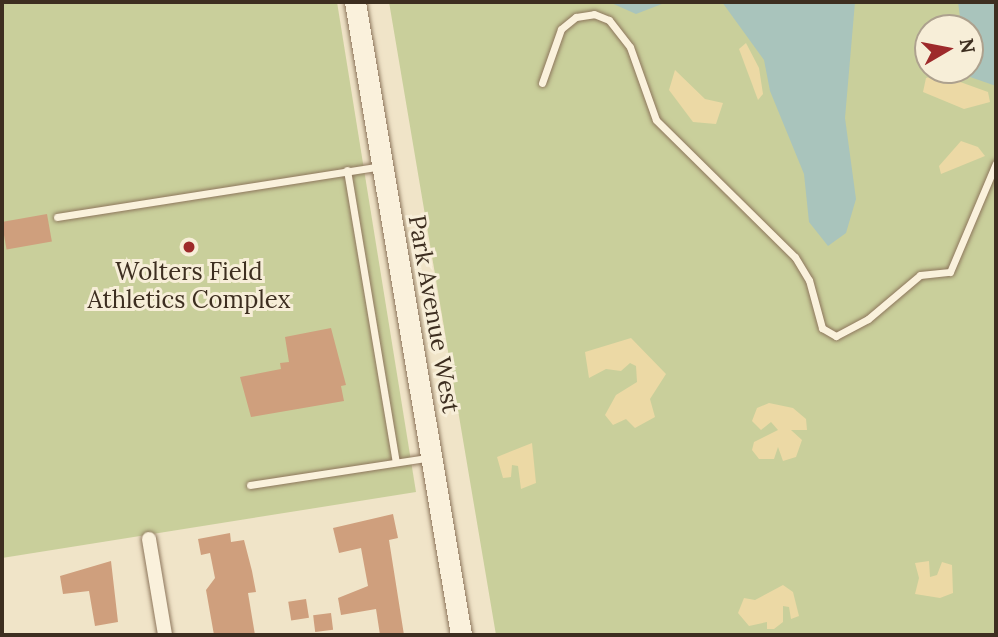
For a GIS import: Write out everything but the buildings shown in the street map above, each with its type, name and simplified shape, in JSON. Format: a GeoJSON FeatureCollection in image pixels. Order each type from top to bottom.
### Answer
{"type":"FeatureCollection","features":[{"type":"Feature","properties":{"kind":"street","name":"Park Avenue West"},"geometry":{"type":"LineString","coordinates":[[355,2],[461,635]]}},
{"type":"Feature","properties":{"kind":"street"},"geometry":{"type":"LineString","coordinates":[[149,539],[165,635]]}},
{"type":"Feature","properties":{"kind":"lane"},"geometry":{"type":"LineString","coordinates":[[542,83],[561,29],[576,17],[594,14],[609,20],[629,47],[656,120],[795,257],[809,280],[822,328],[836,336],[868,319],[920,275],[950,272],[996,163]]}},
{"type":"Feature","properties":{"kind":"lane"},"geometry":{"type":"LineString","coordinates":[[57,217],[382,165]]}},
{"type":"Feature","properties":{"kind":"lane"},"geometry":{"type":"LineString","coordinates":[[347,170],[396,462]]}},
{"type":"Feature","properties":{"kind":"lane"},"geometry":{"type":"LineString","coordinates":[[250,485],[431,457]]}},
{"type":"Feature","properties":{"kind":"green space","name":"Wolters Field Athletics Complex"},"geometry":{"type":"Polygon","coordinates":[[[2,2],[337,2],[416,492],[2,558],[2,2]]]}},
{"type":"Feature","properties":{"kind":"green space"},"geometry":{"type":"Polygon","coordinates":[[[389,2],[996,2],[996,635],[496,635],[389,2]]]}},
{"type":"Feature","properties":{"kind":"sand"},"geometry":{"type":"Polygon","coordinates":[[[746,43],[759,68],[763,94],[758,100],[739,49],[746,43]]]}},
{"type":"Feature","properties":{"kind":"sand"},"geometry":{"type":"Polygon","coordinates":[[[675,70],[705,99],[723,103],[716,124],[693,122],[669,90],[675,70]]]}},
{"type":"Feature","properties":{"kind":"sand"},"geometry":{"type":"Polygon","coordinates":[[[925,84],[966,84],[988,92],[990,102],[964,109],[923,92],[925,84]]]}},
{"type":"Feature","properties":{"kind":"sand"},"geometry":{"type":"Polygon","coordinates":[[[961,141],[978,147],[985,156],[941,174],[939,166],[961,141]]]}},
{"type":"Feature","properties":{"kind":"sand"},"geometry":{"type":"Polygon","coordinates":[[[631,338],[666,374],[650,399],[655,417],[635,428],[626,419],[613,425],[605,415],[616,395],[637,382],[636,366],[630,363],[621,371],[606,369],[589,378],[585,352],[631,338]]]}},
{"type":"Feature","properties":{"kind":"sand"},"geometry":{"type":"Polygon","coordinates":[[[769,403],[793,408],[806,419],[807,430],[791,430],[802,440],[796,457],[783,461],[778,447],[774,459],[759,459],[752,450],[754,442],[778,430],[771,422],[761,430],[752,421],[757,408],[769,403]]]}},
{"type":"Feature","properties":{"kind":"sand"},"geometry":{"type":"Polygon","coordinates":[[[532,443],[536,483],[521,489],[518,466],[512,465],[511,477],[503,478],[497,457],[532,443]]]}},
{"type":"Feature","properties":{"kind":"sand"},"geometry":{"type":"Polygon","coordinates":[[[929,561],[930,577],[937,575],[942,562],[952,565],[953,593],[940,598],[915,594],[919,578],[915,563],[929,561]]]}},
{"type":"Feature","properties":{"kind":"sand"},"geometry":{"type":"Polygon","coordinates":[[[783,585],[793,592],[799,616],[791,619],[789,607],[783,606],[783,622],[774,629],[767,629],[767,622],[749,626],[738,613],[744,598],[755,600],[783,585]]]}},
{"type":"Feature","properties":{"kind":"water"},"geometry":{"type":"Polygon","coordinates":[[[609,2],[667,2],[636,14],[609,2]]]}},
{"type":"Feature","properties":{"kind":"water"},"geometry":{"type":"Polygon","coordinates":[[[722,2],[855,2],[845,118],[856,199],[846,233],[828,246],[809,222],[804,174],[770,91],[764,60],[722,2]]]}},
{"type":"Feature","properties":{"kind":"water"},"geometry":{"type":"Polygon","coordinates":[[[958,2],[996,2],[996,86],[984,82],[984,14],[960,14],[958,2]]]}},
{"type":"Feature","properties":{"kind":"place","name":"Wolters Field Athletics Complex"},"geometry":{"type":"Point","coordinates":[189,247]}}]}
